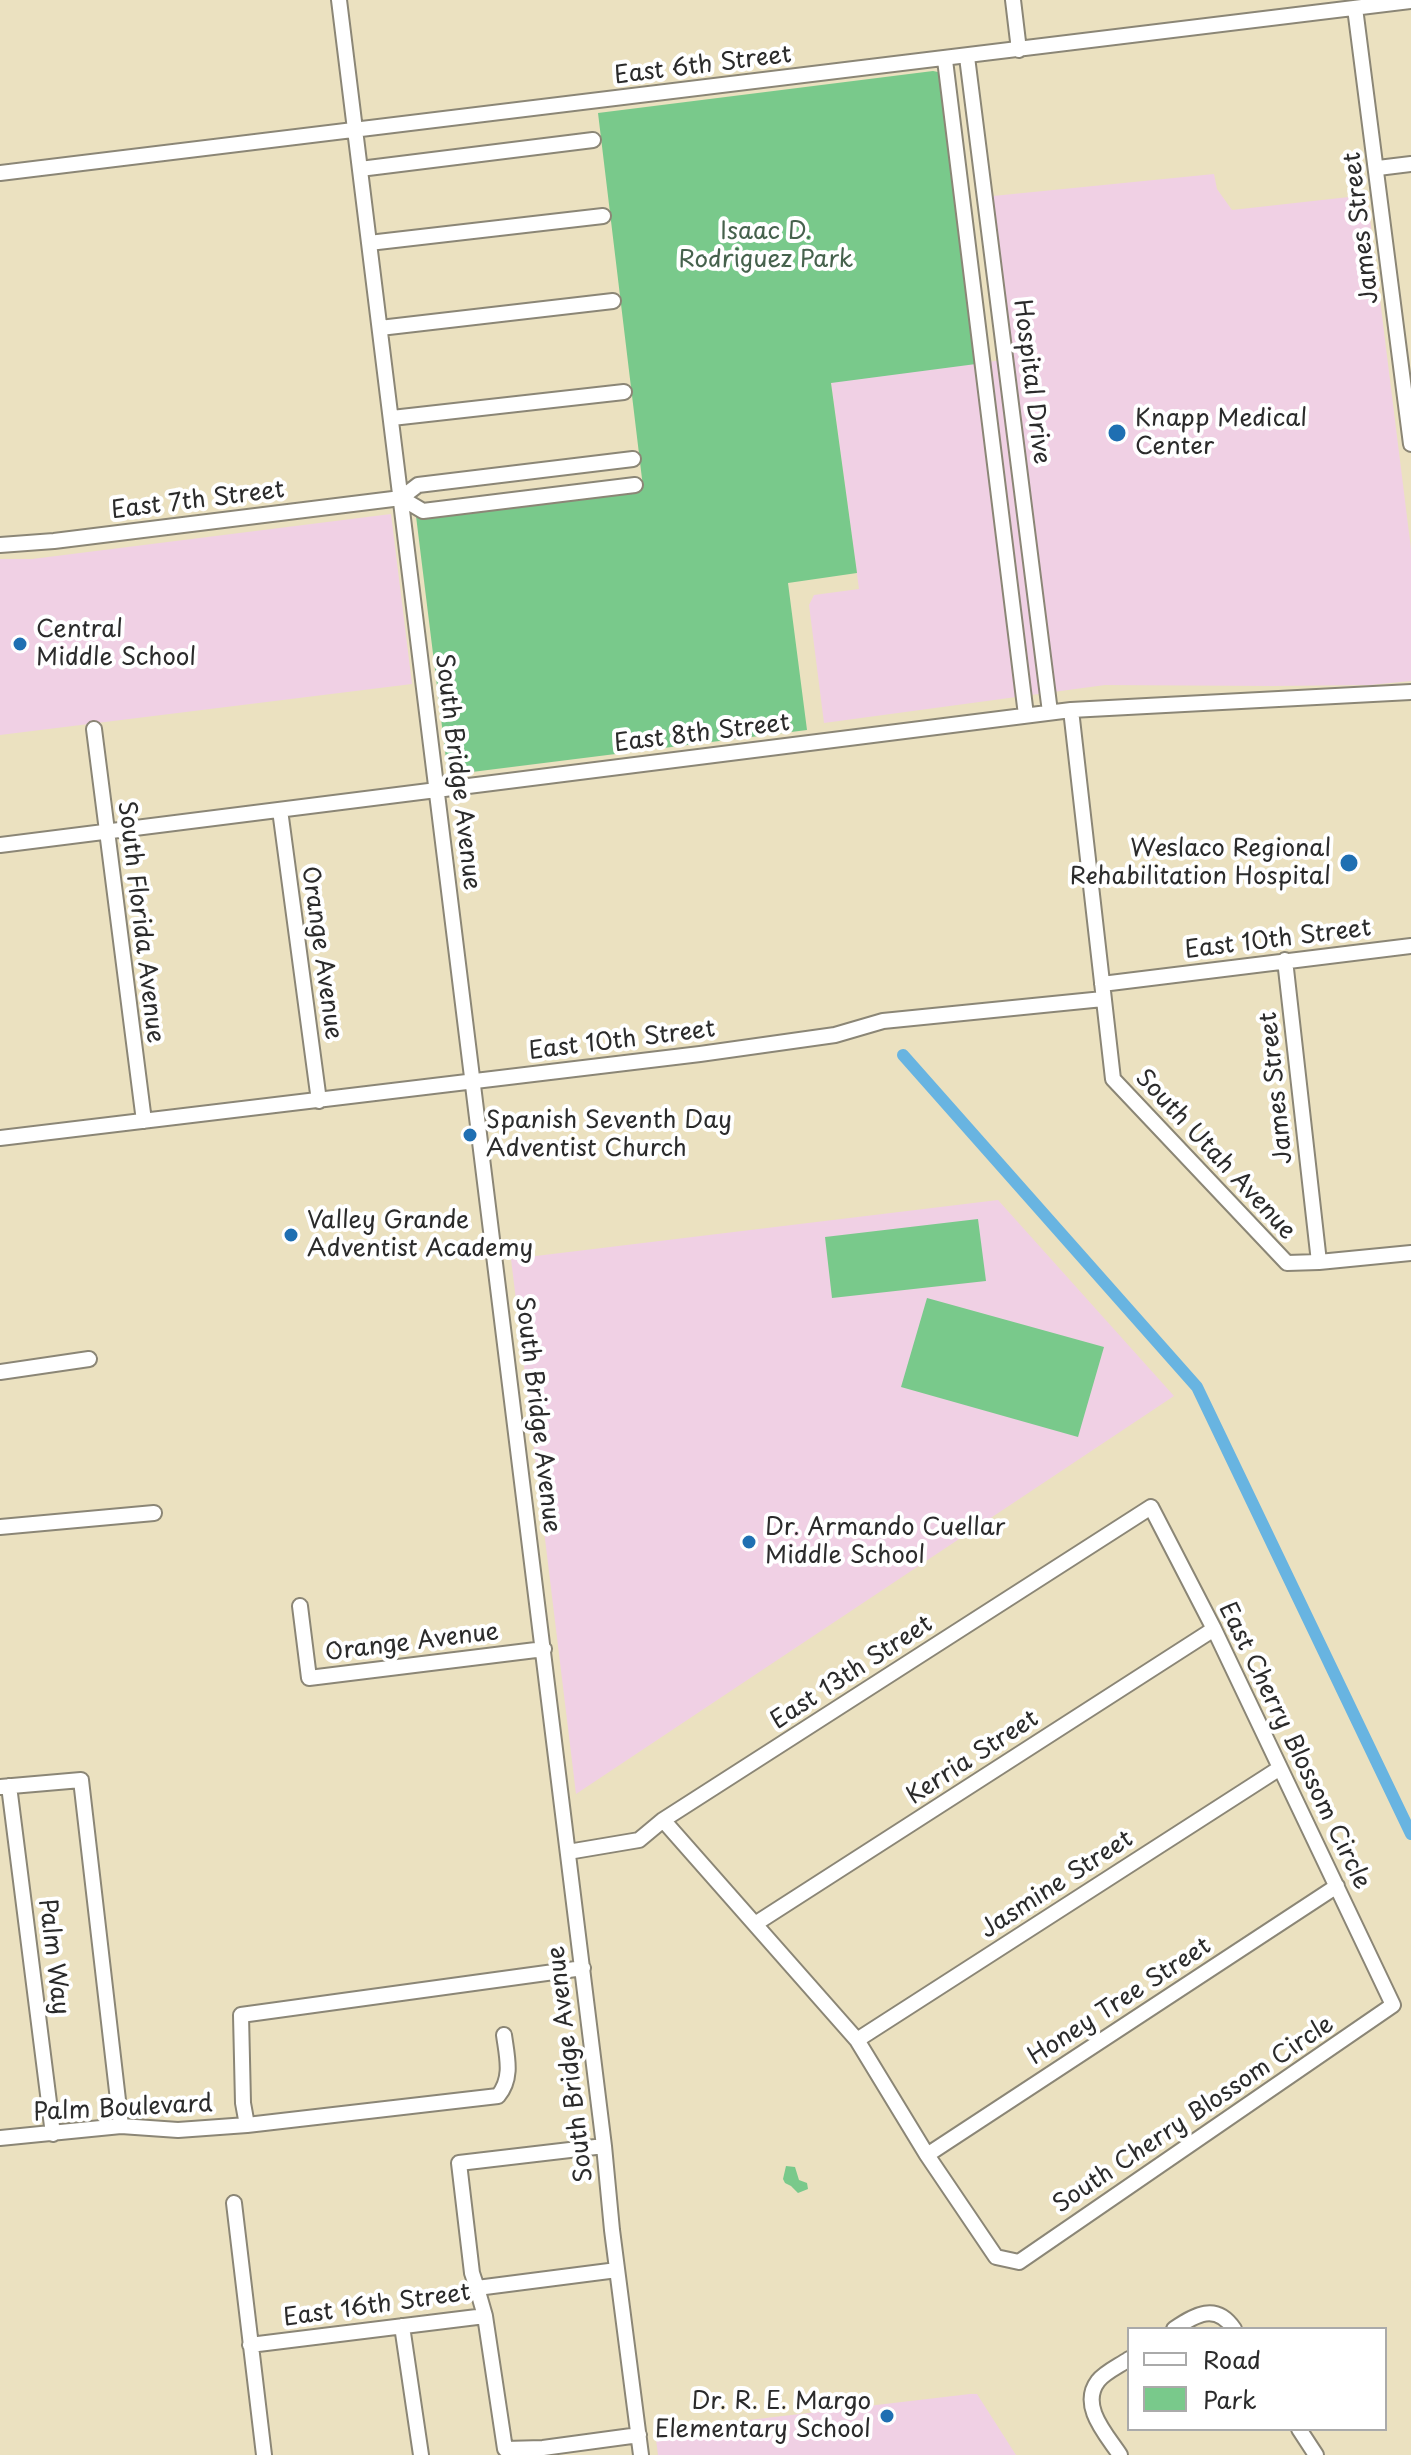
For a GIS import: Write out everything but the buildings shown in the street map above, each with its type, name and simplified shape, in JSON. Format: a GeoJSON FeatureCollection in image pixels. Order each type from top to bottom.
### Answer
{"type":"FeatureCollection","features":[{"type":"Feature","properties":{"kind":"street","name":"South Bridge Avenue"},"geometry":{"type":"LineString","coordinates":[[339,0],[475,1081],[641,2455]]}},
{"type":"Feature","properties":{"kind":"street"},"geometry":{"type":"LineString","coordinates":[[1013,0],[1019,50]]}},
{"type":"Feature","properties":{"kind":"street","name":"East 6th Street"},"geometry":{"type":"LineString","coordinates":[[0,173],[1411,1]]}},
{"type":"Feature","properties":{"kind":"street","name":"James Street"},"geometry":{"type":"LineString","coordinates":[[1355,8],[1403,324],[1411,444]]}},
{"type":"Feature","properties":{"kind":"street","name":"Hospital Drive"},"geometry":{"type":"LineString","coordinates":[[967,57],[1050,712]]}},
{"type":"Feature","properties":{"kind":"street","name":"Hospital Drive"},"geometry":{"type":"LineString","coordinates":[[945,60],[1026,715]]}},
{"type":"Feature","properties":{"kind":"street"},"geometry":{"type":"LineString","coordinates":[[360,169],[593,140]]}},
{"type":"Feature","properties":{"kind":"street"},"geometry":{"type":"LineString","coordinates":[[1378,168],[1411,164]]}},
{"type":"Feature","properties":{"kind":"street"},"geometry":{"type":"LineString","coordinates":[[369,243],[603,216]]}},
{"type":"Feature","properties":{"kind":"street"},"geometry":{"type":"LineString","coordinates":[[380,328],[613,301]]}},
{"type":"Feature","properties":{"kind":"street"},"geometry":{"type":"LineString","coordinates":[[392,418],[624,392]]}},
{"type":"Feature","properties":{"kind":"street","name":"East 7th Street"},"geometry":{"type":"LineString","coordinates":[[0,545],[401,498],[418,485],[633,459]]}},
{"type":"Feature","properties":{"kind":"street","name":"East 7th Street"},"geometry":{"type":"LineString","coordinates":[[401,498],[423,511],[635,485]]}},
{"type":"Feature","properties":{"kind":"street","name":"East 8th Street"},"geometry":{"type":"LineString","coordinates":[[0,845],[1050,712],[1411,692]]}},
{"type":"Feature","properties":{"kind":"street","name":"South Utah Avenue"},"geometry":{"type":"LineString","coordinates":[[1071,710],[1113,1079],[1287,1263],[1319,1262]]}},
{"type":"Feature","properties":{"kind":"street","name":"South Florida Avenue"},"geometry":{"type":"LineString","coordinates":[[94,729],[144,1121]]}},
{"type":"Feature","properties":{"kind":"street","name":"Orange Avenue"},"geometry":{"type":"LineString","coordinates":[[280,810],[319,1101]]}},
{"type":"Feature","properties":{"kind":"street","name":"East 10th Street"},"geometry":{"type":"LineString","coordinates":[[0,1138],[790,1042],[835,1035],[883,1021],[1103,991],[1285,960],[1411,946]]}},
{"type":"Feature","properties":{"kind":"street","name":"James Street"},"geometry":{"type":"LineString","coordinates":[[1285,960],[1319,1262]]}},
{"type":"Feature","properties":{"kind":"street"},"geometry":{"type":"LineString","coordinates":[[1319,1262],[1411,1253]]}},
{"type":"Feature","properties":{"kind":"street"},"geometry":{"type":"LineString","coordinates":[[0,1372],[89,1359]]}},
{"type":"Feature","properties":{"kind":"street","name":"East Cherry Blossom Circle"},"geometry":{"type":"LineString","coordinates":[[1151,1507],[1214,1629],[1393,2005]]}},
{"type":"Feature","properties":{"kind":"street","name":"East 13th Street"},"geometry":{"type":"LineString","coordinates":[[568,1852],[639,1840],[663,1820],[1151,1507]]}},
{"type":"Feature","properties":{"kind":"street"},"geometry":{"type":"LineString","coordinates":[[0,1527],[154,1513]]}},
{"type":"Feature","properties":{"kind":"street","name":"Orange Avenue"},"geometry":{"type":"LineString","coordinates":[[300,1606],[309,1678],[544,1649]]}},
{"type":"Feature","properties":{"kind":"street","name":"Kerria Street"},"geometry":{"type":"LineString","coordinates":[[755,1924],[1214,1629]]}},
{"type":"Feature","properties":{"kind":"street","name":"Jasmine Street"},"geometry":{"type":"LineString","coordinates":[[857,2040],[1280,1768]]}},
{"type":"Feature","properties":{"kind":"street"},"geometry":{"type":"LineString","coordinates":[[4,1786],[81,1780],[121,2126]]}},
{"type":"Feature","properties":{"kind":"street","name":"Palm Way"},"geometry":{"type":"LineString","coordinates":[[4,1786],[53,2134]]}},
{"type":"Feature","properties":{"kind":"street"},"geometry":{"type":"LineString","coordinates":[[663,1820],[857,2040],[927,2155]]}},
{"type":"Feature","properties":{"kind":"street","name":"Honey Tree Street"},"geometry":{"type":"LineString","coordinates":[[927,2155],[1337,1886]]}},
{"type":"Feature","properties":{"kind":"street"},"geometry":{"type":"LineString","coordinates":[[247,2125],[243,2103],[241,2015],[583,1968]]}},
{"type":"Feature","properties":{"kind":"street","name":"South Cherry Blossom Circle"},"geometry":{"type":"LineString","coordinates":[[927,2155],[996,2257],[1019,2262],[1393,2005]]}},
{"type":"Feature","properties":{"kind":"street","name":"Palm Boulevard"},"geometry":{"type":"LineString","coordinates":[[0,2138],[121,2126],[178,2130],[247,2125],[498,2096],[506,2087],[508,2071],[504,2035]]}},
{"type":"Feature","properties":{"kind":"street"},"geometry":{"type":"LineString","coordinates":[[477,2288],[472,2273],[459,2163],[604,2146]]}},
{"type":"Feature","properties":{"kind":"street"},"geometry":{"type":"LineString","coordinates":[[234,2203],[264,2455]]}},
{"type":"Feature","properties":{"kind":"street","name":"East 16th Street"},"geometry":{"type":"LineString","coordinates":[[250,2345],[485,2316],[477,2288],[617,2270]]}},
{"type":"Feature","properties":{"kind":"street"},"geometry":{"type":"LineString","coordinates":[[1177,2327],[1197,2314],[1216,2313],[1233,2327]]}},
{"type":"Feature","properties":{"kind":"street"},"geometry":{"type":"LineString","coordinates":[[485,2316],[505,2449],[543,2448],[639,2435]]}},
{"type":"Feature","properties":{"kind":"street"},"geometry":{"type":"LineString","coordinates":[[402,2326],[421,2455]]}},
{"type":"Feature","properties":{"kind":"street"},"geometry":{"type":"LineString","coordinates":[[1120,2455],[1093,2414],[1091,2394],[1099,2379],[1127,2360]]}},
{"type":"Feature","properties":{"kind":"street"},"geometry":{"type":"LineString","coordinates":[[1300,2431],[1316,2455]]}},
{"type":"Feature","properties":{"kind":"shaded area","name":"Knapp Medical Center"},"geometry":{"type":"Polygon","coordinates":[[[1214,174],[1217,189],[1232,210],[1367,195],[1411,549],[1411,681],[1370,685],[1105,685],[824,723],[809,605],[814,595],[859,589],[831,382],[1011,359],[993,196],[1214,174]]]}},
{"type":"Feature","properties":{"kind":"shaded area"},"geometry":{"type":"Polygon","coordinates":[[[391,514],[412,684],[0,735],[0,559],[32,559],[391,514]]]}},
{"type":"Feature","properties":{"kind":"shaded area","name":"Dr. Armando Cuellar Middle School"},"geometry":{"type":"Polygon","coordinates":[[[998,1200],[1174,1396],[576,1794],[511,1259],[998,1200]]]}},
{"type":"Feature","properties":{"kind":"shaded area","name":"Dr. R. E. Margo Elementary School"},"geometry":{"type":"Polygon","coordinates":[[[977,2394],[1016,2455],[658,2455],[655,2431],[977,2394]]]}},
{"type":"Feature","properties":{"kind":"green space","name":"Isaac D. Rodriguez Park"},"geometry":{"type":"Polygon","coordinates":[[[938,72],[942,80],[976,364],[831,383],[857,573],[788,583],[807,730],[448,775],[416,516],[643,487],[598,113],[938,72]]]}},
{"type":"Feature","properties":{"kind":"green space"},"geometry":{"type":"Polygon","coordinates":[[[978,1219],[986,1281],[832,1298],[825,1237],[978,1219]]]}},
{"type":"Feature","properties":{"kind":"green space"},"geometry":{"type":"Polygon","coordinates":[[[927,1298],[1104,1347],[1078,1437],[901,1387],[927,1298]]]}},
{"type":"Feature","properties":{"kind":"green space"},"geometry":{"type":"Polygon","coordinates":[[[786,2166],[795,2167],[799,2180],[807,2183],[808,2189],[798,2193],[785,2183],[786,2166]]]}},
{"type":"Feature","properties":{"kind":"waterway"},"geometry":{"type":"LineString","coordinates":[[903,1055],[1197,1387],[1411,1834]]}},
{"type":"Feature","properties":{"kind":"place","name":"Knapp Medical Center"},"geometry":{"type":"Point","coordinates":[1117,433]}},
{"type":"Feature","properties":{"kind":"place","name":"Central Middle School"},"geometry":{"type":"Point","coordinates":[20,644]}},
{"type":"Feature","properties":{"kind":"place","name":"Weslaco Regional Rehabilitation Hospital"},"geometry":{"type":"Point","coordinates":[1349,863]}},
{"type":"Feature","properties":{"kind":"place","name":"Spanish Seventh Day Adventist Church"},"geometry":{"type":"Point","coordinates":[470,1135]}},
{"type":"Feature","properties":{"kind":"place","name":"Valley Grande Adventist Academy"},"geometry":{"type":"Point","coordinates":[291,1235]}},
{"type":"Feature","properties":{"kind":"place","name":"Dr. Armando Cuellar Middle School"},"geometry":{"type":"Point","coordinates":[749,1542]}},
{"type":"Feature","properties":{"kind":"place","name":"Dr. R. E. Margo Elementary School"},"geometry":{"type":"Point","coordinates":[887,2416]}}]}
